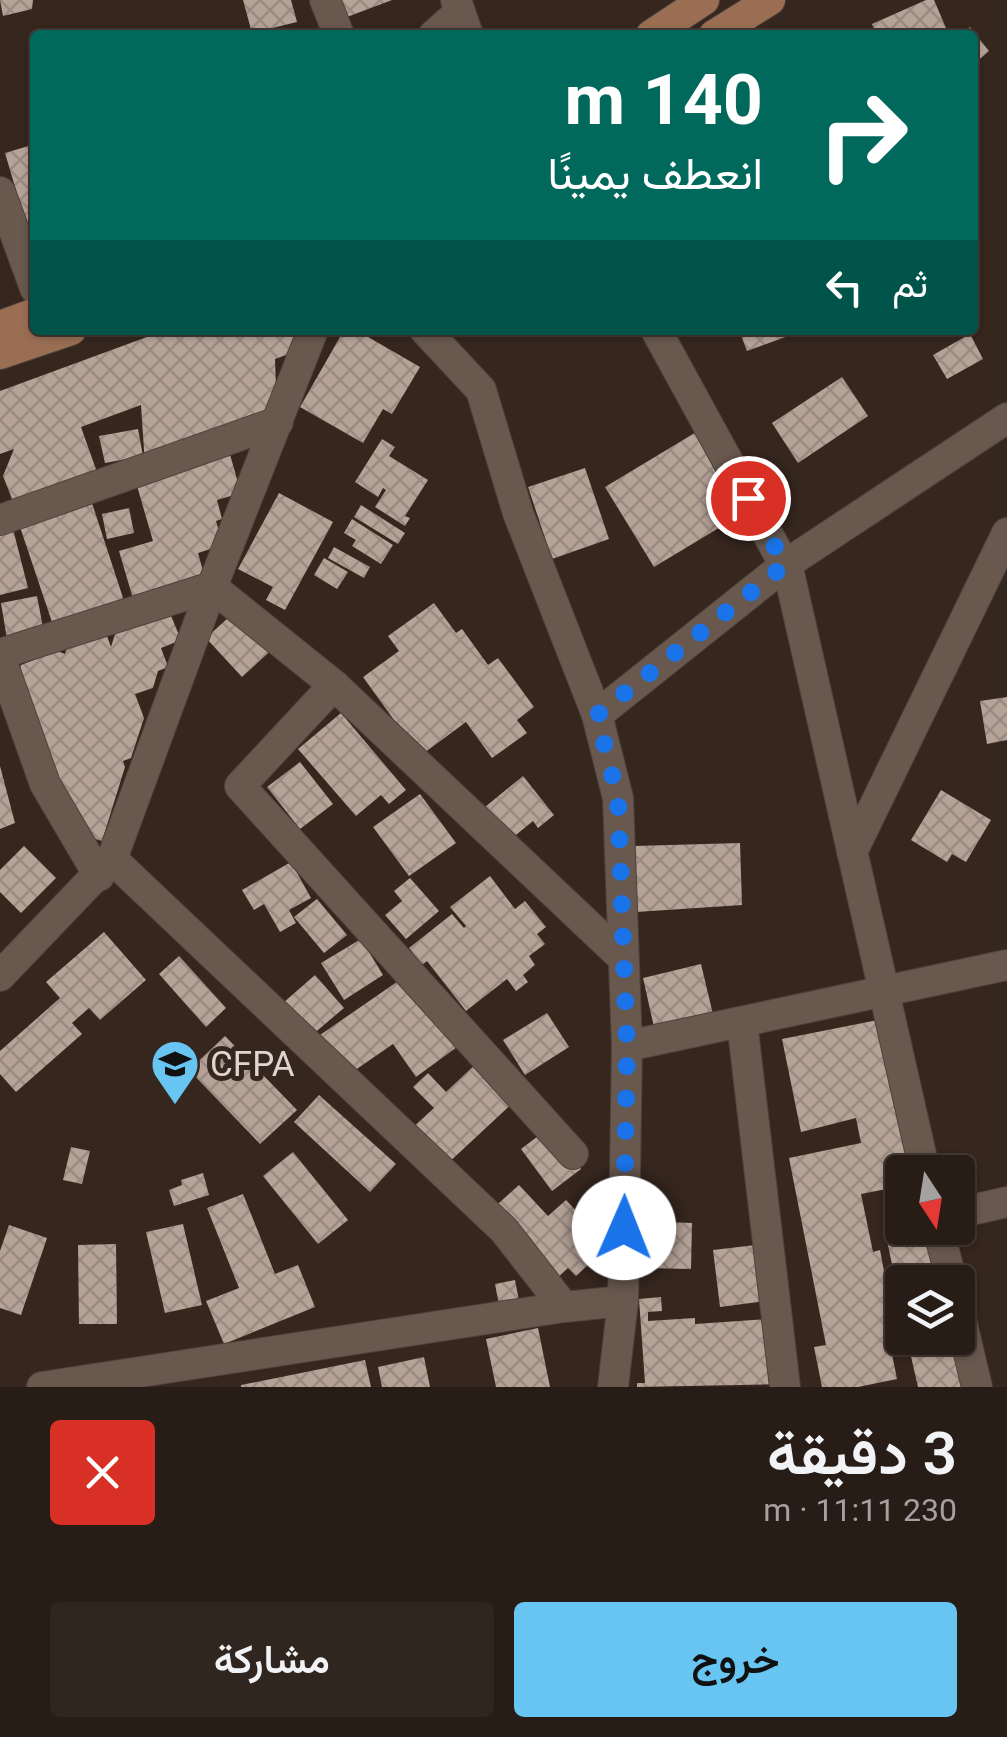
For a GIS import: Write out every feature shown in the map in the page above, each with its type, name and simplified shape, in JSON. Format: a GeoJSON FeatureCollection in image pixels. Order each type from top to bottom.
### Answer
{"type":"FeatureCollection","features":[{"type":"Feature","properties":{"kind":"main road"},"geometry":{"type":"LineString","coordinates":[[659,30],[704,0]]}},
{"type":"Feature","properties":{"kind":"main road"},"geometry":{"type":"LineString","coordinates":[[722,30],[770,0]]}},
{"type":"Feature","properties":{"kind":"main road"},"geometry":{"type":"LineString","coordinates":[[0,326],[30,315]]}},
{"type":"Feature","properties":{"kind":"main road"},"geometry":{"type":"LineString","coordinates":[[0,354],[55,335]]}},
{"type":"Feature","properties":{"kind":"street"},"geometry":{"type":"LineString","coordinates":[[325,0],[337,30]]}},
{"type":"Feature","properties":{"kind":"street"},"geometry":{"type":"LineString","coordinates":[[0,192],[30,274]]}},
{"type":"Feature","properties":{"kind":"street"},"geometry":{"type":"LineString","coordinates":[[0,976],[106,868],[312,335]]}},
{"type":"Feature","properties":{"kind":"street"},"geometry":{"type":"LineString","coordinates":[[430,335],[481,390],[518,512],[597,715],[618,798],[627,1046],[623,1301],[614,1387]]}},
{"type":"Feature","properties":{"kind":"street"},"geometry":{"type":"LineString","coordinates":[[659,335],[785,565],[921,1155]]}},
{"type":"Feature","properties":{"kind":"street"},"geometry":{"type":"LineString","coordinates":[[597,715],[785,565],[1007,418]]}},
{"type":"Feature","properties":{"kind":"street"},"geometry":{"type":"LineString","coordinates":[[0,520],[278,422]]}},
{"type":"Feature","properties":{"kind":"street"},"geometry":{"type":"LineString","coordinates":[[852,852],[1007,533]]}},
{"type":"Feature","properties":{"kind":"street"},"geometry":{"type":"LineString","coordinates":[[212,587],[0,656],[46,784],[106,868],[504,1230],[564,1306]]}},
{"type":"Feature","properties":{"kind":"street"},"geometry":{"type":"LineString","coordinates":[[212,587],[334,685],[623,958]]}},
{"type":"Feature","properties":{"kind":"street"},"geometry":{"type":"LineString","coordinates":[[334,685],[240,786],[573,1154]]}},
{"type":"Feature","properties":{"kind":"street"},"geometry":{"type":"LineString","coordinates":[[627,1046],[1007,965]]}},
{"type":"Feature","properties":{"kind":"street"},"geometry":{"type":"LineString","coordinates":[[742,1022],[786,1387]]}},
{"type":"Feature","properties":{"kind":"street"},"geometry":{"type":"LineString","coordinates":[[975,1209],[1007,1202]]}},
{"type":"Feature","properties":{"kind":"street"},"geometry":{"type":"LineString","coordinates":[[42,1387],[564,1306],[623,1301]]}},
{"type":"Feature","properties":{"kind":"street"},"geometry":{"type":"LineString","coordinates":[[969,1355],[977,1387]]}},
{"type":"Feature","properties":{"kind":"building"},"geometry":{"type":"Polygon","coordinates":[[[0,0],[33,0],[32,9],[3,16],[0,0]]]}},
{"type":"Feature","properties":{"kind":"building"},"geometry":{"type":"Polygon","coordinates":[[[243,0],[291,0],[297,22],[251,30],[243,0]]]}},
{"type":"Feature","properties":{"kind":"building"},"geometry":{"type":"Polygon","coordinates":[[[340,0],[392,0],[347,17],[340,0]]]}},
{"type":"Feature","properties":{"kind":"building"},"geometry":{"type":"Polygon","coordinates":[[[934,0],[947,30],[875,30],[872,24],[934,0]]]}},
{"type":"Feature","properties":{"kind":"building"},"geometry":{"type":"Polygon","coordinates":[[[978,37],[989,51],[978,57],[978,37]]]}},
{"type":"Feature","properties":{"kind":"building"},"geometry":{"type":"Polygon","coordinates":[[[30,146],[30,237],[5,153],[30,146]]]}},
{"type":"Feature","properties":{"kind":"building"},"geometry":{"type":"Polygon","coordinates":[[[152,335],[302,335],[295,352],[275,359],[276,387],[264,419],[145,465],[141,405],[81,427],[98,475],[14,504],[3,476],[14,449],[0,454],[0,391],[152,335]]]}},
{"type":"Feature","properties":{"kind":"building"},"geometry":{"type":"Polygon","coordinates":[[[341,335],[365,335],[420,367],[392,414],[383,409],[363,443],[300,407],[341,335]]]}},
{"type":"Feature","properties":{"kind":"building"},"geometry":{"type":"Polygon","coordinates":[[[741,335],[791,335],[747,351],[741,335]]]}},
{"type":"Feature","properties":{"kind":"building"},"geometry":{"type":"Polygon","coordinates":[[[971,335],[983,359],[947,379],[933,355],[971,335]]]}},
{"type":"Feature","properties":{"kind":"building"},"geometry":{"type":"Polygon","coordinates":[[[842,377],[868,416],[798,463],[772,423],[842,377]]]}},
{"type":"Feature","properties":{"kind":"building"},"geometry":{"type":"Polygon","coordinates":[[[138,429],[143,456],[105,463],[99,436],[138,429]]]}},
{"type":"Feature","properties":{"kind":"building"},"geometry":{"type":"Polygon","coordinates":[[[698,431],[747,511],[654,567],[605,487],[698,431]]]}},
{"type":"Feature","properties":{"kind":"building"},"geometry":{"type":"Polygon","coordinates":[[[382,439],[395,447],[389,456],[428,480],[405,516],[410,518],[405,526],[375,507],[386,490],[383,488],[378,497],[355,482],[382,439]]]}},
{"type":"Feature","properties":{"kind":"building"},"geometry":{"type":"Polygon","coordinates":[[[229,451],[241,493],[217,500],[222,519],[216,521],[223,545],[198,553],[206,582],[134,602],[119,551],[153,541],[135,479],[229,451]]]}},
{"type":"Feature","properties":{"kind":"building"},"geometry":{"type":"Polygon","coordinates":[[[585,468],[609,539],[552,559],[528,487],[585,468]]]}},
{"type":"Feature","properties":{"kind":"building"},"geometry":{"type":"Polygon","coordinates":[[[279,493],[333,522],[285,610],[266,600],[273,587],[238,569],[279,493]]]}},
{"type":"Feature","properties":{"kind":"building"},"geometry":{"type":"Polygon","coordinates":[[[90,497],[127,610],[56,634],[18,521],[90,497]]]}},
{"type":"Feature","properties":{"kind":"building"},"geometry":{"type":"Polygon","coordinates":[[[361,505],[405,533],[398,544],[354,517],[361,505]]]}},
{"type":"Feature","properties":{"kind":"building"},"geometry":{"type":"Polygon","coordinates":[[[129,508],[134,533],[107,539],[102,514],[129,508]]]}},
{"type":"Feature","properties":{"kind":"building"},"geometry":{"type":"Polygon","coordinates":[[[352,519],[393,545],[381,564],[352,546],[356,540],[344,533],[352,519]]]}},
{"type":"Feature","properties":{"kind":"building"},"geometry":{"type":"Polygon","coordinates":[[[13,529],[28,588],[0,595],[0,532],[13,529]]]}},
{"type":"Feature","properties":{"kind":"building"},"geometry":{"type":"Polygon","coordinates":[[[334,547],[370,567],[364,578],[328,558],[334,547]]]}},
{"type":"Feature","properties":{"kind":"building"},"geometry":{"type":"Polygon","coordinates":[[[324,558],[348,572],[337,589],[314,575],[324,558]]]}},
{"type":"Feature","properties":{"kind":"building"},"geometry":{"type":"Polygon","coordinates":[[[37,596],[45,638],[8,645],[1,603],[37,596]]]}},
{"type":"Feature","properties":{"kind":"building"},"geometry":{"type":"Polygon","coordinates":[[[434,603],[456,633],[462,629],[488,665],[498,658],[534,707],[517,720],[527,733],[492,758],[466,722],[420,756],[363,677],[399,651],[388,636],[434,603]]]}},
{"type":"Feature","properties":{"kind":"building"},"geometry":{"type":"Polygon","coordinates":[[[167,606],[181,640],[161,648],[168,667],[158,671],[153,688],[135,694],[144,718],[131,758],[123,761],[125,767],[102,841],[76,833],[17,679],[21,665],[57,651],[65,654],[69,642],[104,628],[111,647],[116,631],[167,606]]]}},
{"type":"Feature","properties":{"kind":"building"},"geometry":{"type":"Polygon","coordinates":[[[241,606],[277,645],[242,677],[206,638],[241,606]]]}},
{"type":"Feature","properties":{"kind":"building"},"geometry":{"type":"Polygon","coordinates":[[[1007,697],[1007,740],[987,744],[980,701],[1007,697]]]}},
{"type":"Feature","properties":{"kind":"building"},"geometry":{"type":"Polygon","coordinates":[[[341,713],[406,790],[389,804],[381,795],[356,816],[298,749],[341,713]]]}},
{"type":"Feature","properties":{"kind":"building"},"geometry":{"type":"Polygon","coordinates":[[[300,762],[333,804],[300,829],[267,787],[300,762]]]}},
{"type":"Feature","properties":{"kind":"building"},"geometry":{"type":"Polygon","coordinates":[[[0,766],[15,823],[0,829],[0,766]]]}},
{"type":"Feature","properties":{"kind":"building"},"geometry":{"type":"Polygon","coordinates":[[[523,776],[554,815],[538,828],[533,821],[511,839],[485,807],[523,776]]]}},
{"type":"Feature","properties":{"kind":"building"},"geometry":{"type":"Polygon","coordinates":[[[941,790],[991,820],[966,862],[952,854],[947,862],[911,840],[941,790]]]}},
{"type":"Feature","properties":{"kind":"building"},"geometry":{"type":"Polygon","coordinates":[[[420,794],[456,843],[409,876],[373,827],[420,794]]]}},
{"type":"Feature","properties":{"kind":"building"},"geometry":{"type":"Polygon","coordinates":[[[740,843],[742,905],[636,912],[634,846],[740,843]]]}},
{"type":"Feature","properties":{"kind":"building"},"geometry":{"type":"Polygon","coordinates":[[[24,846],[56,878],[21,913],[0,892],[0,870],[24,846]]]}},
{"type":"Feature","properties":{"kind":"building"},"geometry":{"type":"Polygon","coordinates":[[[291,862],[311,898],[289,910],[296,923],[280,932],[264,904],[254,910],[242,890],[291,862]]]}},
{"type":"Feature","properties":{"kind":"building"},"geometry":{"type":"Polygon","coordinates":[[[490,876],[515,909],[525,901],[546,927],[537,934],[545,944],[529,956],[535,965],[523,975],[528,982],[516,991],[507,979],[466,1011],[427,961],[422,965],[409,948],[452,914],[464,928],[450,907],[490,876]]]}},
{"type":"Feature","properties":{"kind":"building"},"geometry":{"type":"Polygon","coordinates":[[[410,878],[439,911],[406,939],[385,915],[402,901],[394,891],[410,878]]]}},
{"type":"Feature","properties":{"kind":"building"},"geometry":{"type":"Polygon","coordinates":[[[317,899],[347,935],[324,953],[294,917],[317,899]]]}},
{"type":"Feature","properties":{"kind":"building"},"geometry":{"type":"Polygon","coordinates":[[[104,932],[146,980],[100,1020],[89,1008],[72,1023],[82,1034],[16,1092],[0,1074],[0,1051],[60,998],[46,982],[104,932]]]}},
{"type":"Feature","properties":{"kind":"building"},"geometry":{"type":"Polygon","coordinates":[[[361,939],[383,975],[344,1000],[321,963],[361,939]]]}},
{"type":"Feature","properties":{"kind":"building"},"geometry":{"type":"Polygon","coordinates":[[[179,956],[226,1008],[206,1027],[159,974],[179,956]]]}},
{"type":"Feature","properties":{"kind":"building"},"geometry":{"type":"Polygon","coordinates":[[[701,964],[717,1031],[658,1045],[643,978],[701,964]]]}},
{"type":"Feature","properties":{"kind":"building"},"geometry":{"type":"Polygon","coordinates":[[[315,975],[344,1008],[312,1035],[283,1003],[315,975]]]}},
{"type":"Feature","properties":{"kind":"building"},"geometry":{"type":"Polygon","coordinates":[[[407,975],[457,1047],[416,1077],[393,1044],[348,1075],[320,1035],[407,975]]]}},
{"type":"Feature","properties":{"kind":"building"},"geometry":{"type":"Polygon","coordinates":[[[547,1013],[569,1047],[525,1075],[503,1040],[547,1013]]]}},
{"type":"Feature","properties":{"kind":"building"},"geometry":{"type":"Polygon","coordinates":[[[898,1016],[927,1155],[885,1155],[885,1189],[861,1194],[873,1252],[880,1250],[885,1276],[885,1355],[892,1355],[897,1379],[858,1387],[822,1387],[814,1347],[826,1345],[789,1158],[861,1143],[856,1118],[801,1132],[782,1039],[898,1016]]]}},
{"type":"Feature","properties":{"kind":"building"},"geometry":{"type":"Polygon","coordinates":[[[225,1036],[297,1110],[260,1144],[189,1070],[225,1036]]]}},
{"type":"Feature","properties":{"kind":"building"},"geometry":{"type":"Polygon","coordinates":[[[480,1060],[517,1099],[445,1166],[411,1129],[434,1108],[413,1087],[428,1073],[446,1092],[480,1060]]]}},
{"type":"Feature","properties":{"kind":"building"},"geometry":{"type":"Polygon","coordinates":[[[319,1095],[396,1164],[370,1192],[294,1122],[319,1095]]]}},
{"type":"Feature","properties":{"kind":"building"},"geometry":{"type":"Polygon","coordinates":[[[550,1127],[581,1169],[552,1191],[521,1149],[550,1127]]]}},
{"type":"Feature","properties":{"kind":"building"},"geometry":{"type":"Polygon","coordinates":[[[71,1147],[90,1151],[82,1184],[63,1180],[71,1147]]]}},
{"type":"Feature","properties":{"kind":"building"},"geometry":{"type":"Polygon","coordinates":[[[293,1152],[348,1220],[318,1244],[263,1176],[293,1152]]]}},
{"type":"Feature","properties":{"kind":"building"},"geometry":{"type":"Polygon","coordinates":[[[203,1173],[209,1195],[174,1206],[169,1190],[182,1185],[181,1180],[203,1173]]]}},
{"type":"Feature","properties":{"kind":"building"},"geometry":{"type":"Polygon","coordinates":[[[519,1185],[548,1216],[566,1200],[600,1236],[580,1254],[589,1264],[576,1276],[568,1268],[555,1280],[490,1211],[519,1185]]]}},
{"type":"Feature","properties":{"kind":"building"},"geometry":{"type":"Polygon","coordinates":[[[243,1194],[275,1274],[298,1265],[315,1307],[224,1344],[206,1301],[239,1288],[207,1208],[243,1194]]]}},
{"type":"Feature","properties":{"kind":"building"},"geometry":{"type":"Polygon","coordinates":[[[644,1221],[692,1223],[691,1269],[643,1268],[644,1221]]]}},
{"type":"Feature","properties":{"kind":"building"},"geometry":{"type":"Polygon","coordinates":[[[183,1224],[202,1305],[165,1313],[146,1232],[183,1224]]]}},
{"type":"Feature","properties":{"kind":"building"},"geometry":{"type":"Polygon","coordinates":[[[9,1225],[47,1238],[21,1315],[0,1308],[0,1251],[9,1225]]]}},
{"type":"Feature","properties":{"kind":"building"},"geometry":{"type":"Polygon","coordinates":[[[773,1243],[780,1299],[720,1307],[713,1250],[773,1243]]]}},
{"type":"Feature","properties":{"kind":"building"},"geometry":{"type":"Polygon","coordinates":[[[116,1244],[117,1324],[79,1324],[78,1245],[116,1244]]]}},
{"type":"Feature","properties":{"kind":"building"},"geometry":{"type":"Polygon","coordinates":[[[888,1245],[944,1245],[948,1265],[892,1265],[888,1245]]]}},
{"type":"Feature","properties":{"kind":"building"},"geometry":{"type":"Polygon","coordinates":[[[515,1280],[519,1301],[499,1305],[495,1284],[515,1280]]]}},
{"type":"Feature","properties":{"kind":"building"},"geometry":{"type":"Polygon","coordinates":[[[661,1297],[662,1311],[648,1312],[648,1321],[695,1318],[695,1324],[783,1318],[787,1384],[637,1387],[637,1383],[645,1383],[639,1299],[661,1297]]]}},
{"type":"Feature","properties":{"kind":"building"},"geometry":{"type":"Polygon","coordinates":[[[538,1328],[550,1387],[496,1387],[486,1339],[538,1328]]]}},
{"type":"Feature","properties":{"kind":"building"},"geometry":{"type":"Polygon","coordinates":[[[911,1355],[970,1355],[973,1387],[918,1387],[911,1355]]]}},
{"type":"Feature","properties":{"kind":"building"},"geometry":{"type":"Polygon","coordinates":[[[424,1357],[430,1387],[382,1387],[378,1367],[424,1357]]]}},
{"type":"Feature","properties":{"kind":"building"},"geometry":{"type":"Polygon","coordinates":[[[365,1360],[371,1387],[241,1387],[241,1385],[365,1360]]]}},
{"type":"Feature","properties":{"kind":"place","name":"CFPA"},"geometry":{"type":"Point","coordinates":[175,1106]}},
{"type":"Feature","properties":{"kind":"route"},"geometry":{"type":"LineString","coordinates":[[624,1228],[627,1046],[618,798],[597,715],[785,565],[748,498]]}}]}
